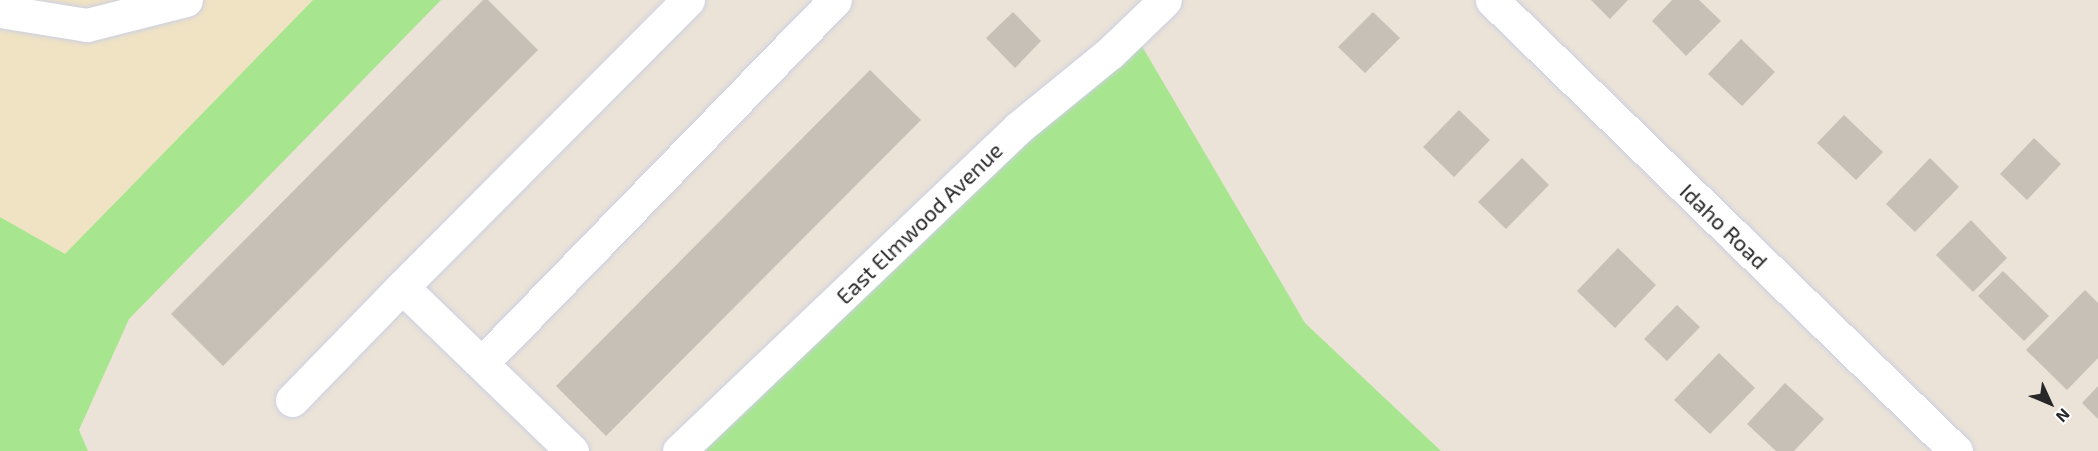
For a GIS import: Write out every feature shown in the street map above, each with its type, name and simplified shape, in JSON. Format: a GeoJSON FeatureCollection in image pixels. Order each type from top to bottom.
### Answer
{"type":"FeatureCollection","features":[{"type":"Feature","properties":{"kind":"street"},"geometry":{"type":"LineString","coordinates":[[0,11],[87,25],[186,0]]}},
{"type":"Feature","properties":{"kind":"street"},"geometry":{"type":"LineString","coordinates":[[292,400],[688,0]]}},
{"type":"Feature","properties":{"kind":"street"},"geometry":{"type":"LineString","coordinates":[[482,363],[835,0]]}},
{"type":"Feature","properties":{"kind":"street","name":"East Elmwood Avenue"},"geometry":{"type":"LineString","coordinates":[[679,451],[1018,128],[1110,53],[1165,0]]}},
{"type":"Feature","properties":{"kind":"street","name":"Idaho Road"},"geometry":{"type":"LineString","coordinates":[[1492,0],[1956,451]]}},
{"type":"Feature","properties":{"kind":"street"},"geometry":{"type":"LineString","coordinates":[[402,287],[572,451]]}},
{"type":"Feature","properties":{"kind":"shaded area"},"geometry":{"type":"Polygon","coordinates":[[[0,0],[313,0],[65,255],[0,217],[0,0]]]}},
{"type":"Feature","properties":{"kind":"green space"},"geometry":{"type":"Polygon","coordinates":[[[313,0],[441,0],[129,319],[79,430],[88,451],[0,451],[0,217],[65,254],[313,0]]]}},
{"type":"Feature","properties":{"kind":"green space"},"geometry":{"type":"Polygon","coordinates":[[[1133,31],[1305,323],[1441,451],[679,451],[1133,31]]]}},
{"type":"Feature","properties":{"kind":"building"},"geometry":{"type":"Polygon","coordinates":[[[483,0],[488,0],[538,50],[223,366],[171,314],[483,0]]]}},
{"type":"Feature","properties":{"kind":"building"},"geometry":{"type":"Polygon","coordinates":[[[1591,0],[1628,0],[1610,19],[1591,0]]]}},
{"type":"Feature","properties":{"kind":"building"},"geometry":{"type":"Polygon","coordinates":[[[1672,0],[1699,0],[1721,21],[1686,56],[1652,21],[1672,0]]]}},
{"type":"Feature","properties":{"kind":"building"},"geometry":{"type":"Polygon","coordinates":[[[1013,12],[1041,41],[1015,68],[986,38],[1013,12]]]}},
{"type":"Feature","properties":{"kind":"building"},"geometry":{"type":"Polygon","coordinates":[[[1373,12],[1400,38],[1365,73],[1338,47],[1373,12]]]}},
{"type":"Feature","properties":{"kind":"building"},"geometry":{"type":"Polygon","coordinates":[[[1741,39],[1775,72],[1742,106],[1708,74],[1741,39]]]}},
{"type":"Feature","properties":{"kind":"building"},"geometry":{"type":"Polygon","coordinates":[[[870,70],[921,120],[606,436],[556,386],[870,70]]]}},
{"type":"Feature","properties":{"kind":"building"},"geometry":{"type":"Polygon","coordinates":[[[1459,110],[1490,140],[1454,177],[1423,147],[1459,110]]]}},
{"type":"Feature","properties":{"kind":"building"},"geometry":{"type":"Polygon","coordinates":[[[1844,115],[1883,152],[1856,180],[1817,143],[1844,115]]]}},
{"type":"Feature","properties":{"kind":"building"},"geometry":{"type":"Polygon","coordinates":[[[2034,138],[2061,164],[2027,200],[2000,174],[2034,138]]]}},
{"type":"Feature","properties":{"kind":"building"},"geometry":{"type":"Polygon","coordinates":[[[1522,158],[1549,185],[1506,229],[1478,202],[1522,158]]]}},
{"type":"Feature","properties":{"kind":"building"},"geometry":{"type":"Polygon","coordinates":[[[1930,158],[1959,187],[1915,232],[1886,204],[1930,158]]]}},
{"type":"Feature","properties":{"kind":"building"},"geometry":{"type":"Polygon","coordinates":[[[1971,220],[2007,258],[1973,292],[1936,255],[1971,220]]]}},
{"type":"Feature","properties":{"kind":"building"},"geometry":{"type":"Polygon","coordinates":[[[1618,248],[1656,285],[1615,328],[1577,291],[1618,248]]]}},
{"type":"Feature","properties":{"kind":"building"},"geometry":{"type":"Polygon","coordinates":[[[2003,271],[2049,316],[2024,341],[1978,296],[2003,271]]]}},
{"type":"Feature","properties":{"kind":"building"},"geometry":{"type":"Polygon","coordinates":[[[2085,290],[2098,303],[2098,358],[2067,390],[2026,350],[2085,290]]]}},
{"type":"Feature","properties":{"kind":"building"},"geometry":{"type":"Polygon","coordinates":[[[1677,305],[1700,327],[1667,361],[1644,339],[1677,305]]]}},
{"type":"Feature","properties":{"kind":"building"},"geometry":{"type":"Polygon","coordinates":[[[1719,353],[1755,388],[1710,434],[1674,400],[1719,353]]]}},
{"type":"Feature","properties":{"kind":"building"},"geometry":{"type":"Polygon","coordinates":[[[1785,383],[1824,419],[1794,451],[1776,451],[1747,424],[1785,383]]]}},
{"type":"Feature","properties":{"kind":"building"},"geometry":{"type":"Polygon","coordinates":[[[2098,386],[2098,419],[2082,403],[2098,386]]]}}]}
